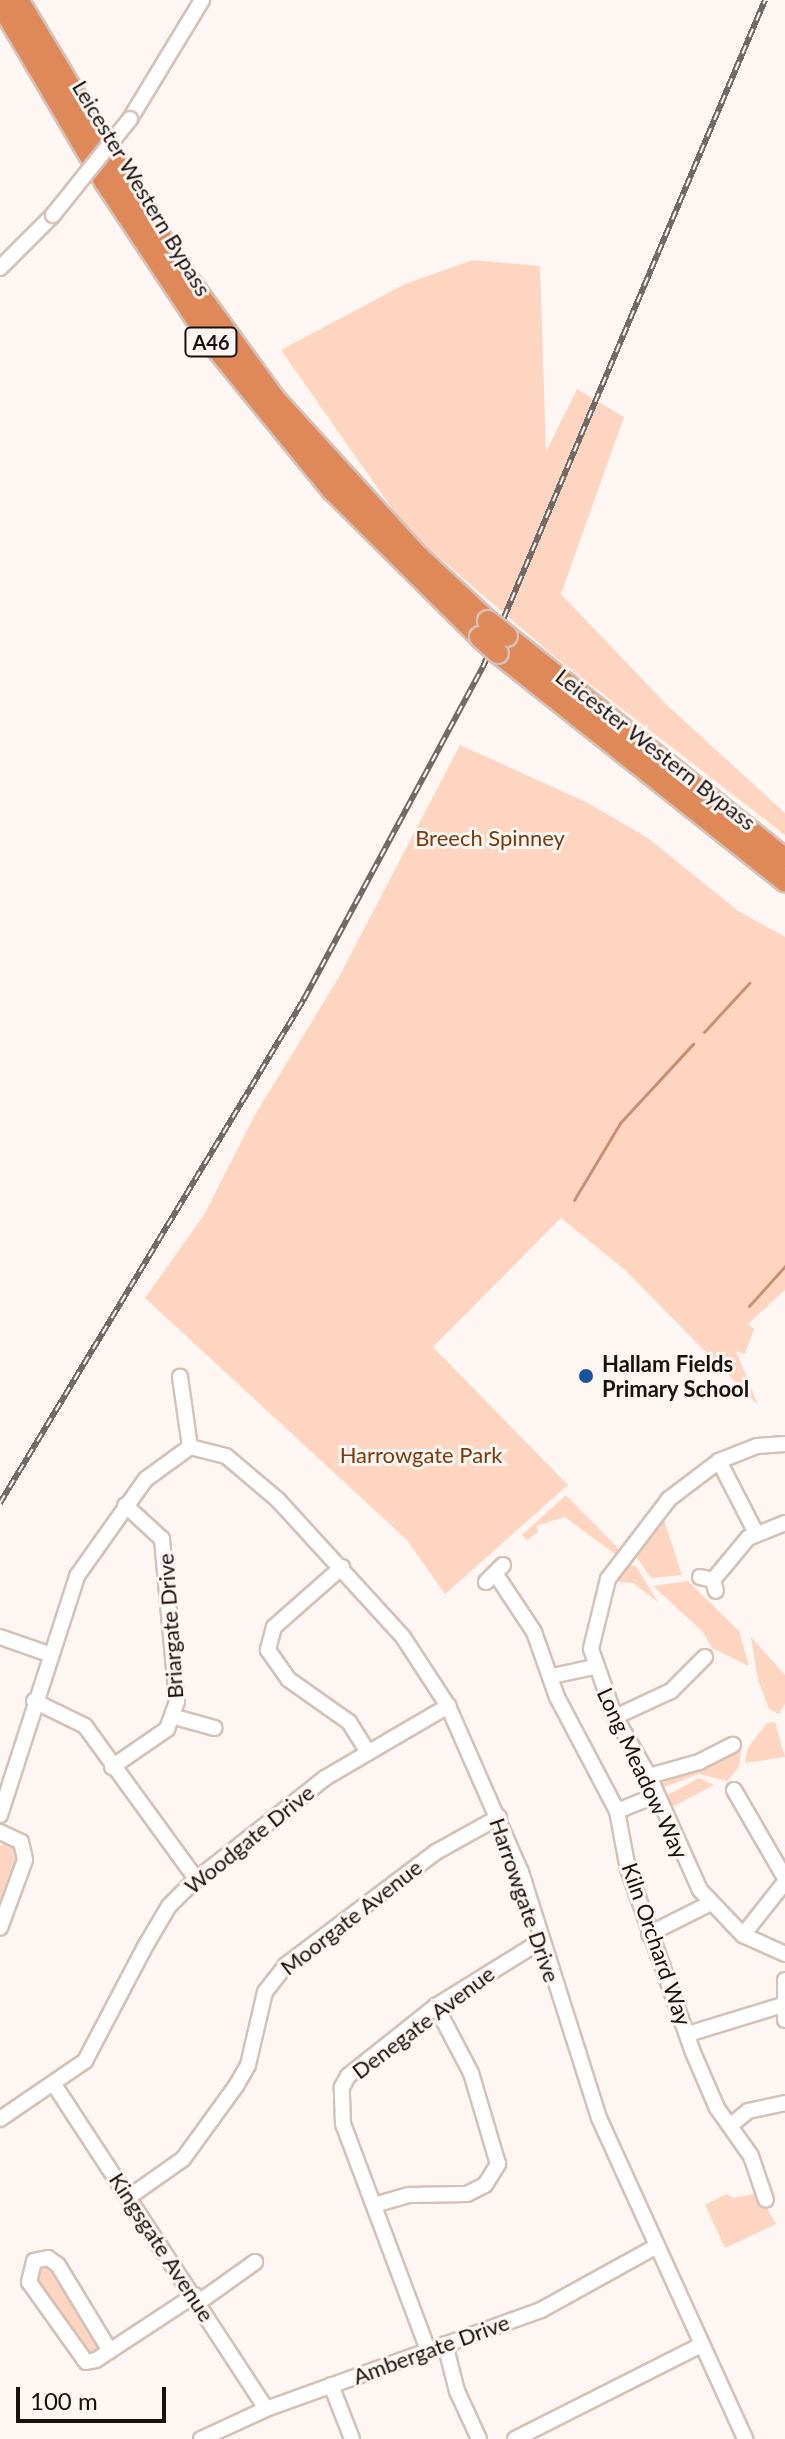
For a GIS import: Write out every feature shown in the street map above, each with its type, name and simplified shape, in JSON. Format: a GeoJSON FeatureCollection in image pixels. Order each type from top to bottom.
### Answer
{"type":"FeatureCollection","features":[{"type":"Feature","properties":{"kind":"highway","name":"Leicester Western Bypass"},"geometry":{"type":"LineString","coordinates":[[18,0],[175,261],[274,398],[484,629]]}},
{"type":"Feature","properties":{"kind":"highway","name":"Leicester Western Bypass"},"geometry":{"type":"LineString","coordinates":[[0,3],[105,182],[212,343],[332,490],[484,629]]}},
{"type":"Feature","properties":{"kind":"highway","name":"A46"},"geometry":{"type":"LineString","coordinates":[[484,629],[502,645]]}},
{"type":"Feature","properties":{"kind":"highway","name":"Leicester Western Bypass"},"geometry":{"type":"LineString","coordinates":[[502,645],[785,859]]}},
{"type":"Feature","properties":{"kind":"highway","name":"Leicester Western Bypass"},"geometry":{"type":"LineString","coordinates":[[502,645],[785,881]]}},
{"type":"Feature","properties":{"kind":"street"},"geometry":{"type":"LineString","coordinates":[[0,268],[53,215],[130,119],[202,0]]}},
{"type":"Feature","properties":{"kind":"street"},"geometry":{"type":"LineString","coordinates":[[0,1815],[49,1654],[77,1576],[125,1505],[157,1470],[190,1447],[180,1375]]}},
{"type":"Feature","properties":{"kind":"street","name":"Long Meadow Way"},"geometry":{"type":"LineString","coordinates":[[785,1444],[757,1446],[719,1461],[679,1488],[626,1553],[598,1604],[591,1642],[594,1667],[615,1717],[649,1776],[709,1904],[743,1935],[785,1954]]}},
{"type":"Feature","properties":{"kind":"street","name":"Harrowgate Drive"},"geometry":{"type":"LineString","coordinates":[[190,1447],[226,1456],[278,1500],[403,1637],[448,1706],[499,1817],[541,1941],[579,2069],[655,2247],[745,2439]]}},
{"type":"Feature","properties":{"kind":"street"},"geometry":{"type":"LineString","coordinates":[[719,1461],[756,1533]]}},
{"type":"Feature","properties":{"kind":"street","name":"Briargate Drive"},"geometry":{"type":"LineString","coordinates":[[112,1767],[167,1729],[175,1717],[162,1539],[125,1505]]}},
{"type":"Feature","properties":{"kind":"street"},"geometry":{"type":"LineString","coordinates":[[709,1583],[756,1533],[785,1523]]}},
{"type":"Feature","properties":{"kind":"street"},"geometry":{"type":"LineString","coordinates":[[342,1567],[274,1627],[268,1650],[288,1679],[349,1722],[368,1752]]}},
{"type":"Feature","properties":{"kind":"street","name":"Kiln Orchard Way"},"geometry":{"type":"LineString","coordinates":[[494,1573],[532,1628],[552,1676],[557,1697],[617,1811],[649,1934],[717,2108],[731,2125],[759,2192]]}},
{"type":"Feature","properties":{"kind":"street"},"geometry":{"type":"LineString","coordinates":[[0,1637],[49,1654]]}},
{"type":"Feature","properties":{"kind":"street"},"geometry":{"type":"LineString","coordinates":[[615,1717],[671,1691],[707,1654]]}},
{"type":"Feature","properties":{"kind":"street"},"geometry":{"type":"LineString","coordinates":[[552,1676],[594,1667]]}},
{"type":"Feature","properties":{"kind":"street"},"geometry":{"type":"LineString","coordinates":[[34,1701],[85,1726],[196,1879]]}},
{"type":"Feature","properties":{"kind":"street","name":"Woodgate Drive"},"geometry":{"type":"LineString","coordinates":[[0,2119],[55,2086],[85,2061],[153,1932],[196,1879],[325,1778],[448,1706]]}},
{"type":"Feature","properties":{"kind":"street","name":"Briargate Drive"},"geometry":{"type":"LineString","coordinates":[[175,1717],[216,1729]]}},
{"type":"Feature","properties":{"kind":"street"},"geometry":{"type":"LineString","coordinates":[[649,1776],[699,1762],[733,1745]]}},
{"type":"Feature","properties":{"kind":"street"},"geometry":{"type":"LineString","coordinates":[[0,1755],[15,1760]]}},
{"type":"Feature","properties":{"kind":"street"},"geometry":{"type":"LineString","coordinates":[[732,1787],[785,1880],[743,1935]]}},
{"type":"Feature","properties":{"kind":"street"},"geometry":{"type":"LineString","coordinates":[[617,1811],[657,1795]]}},
{"type":"Feature","properties":{"kind":"street","name":"Moorgate Avenue"},"geometry":{"type":"LineString","coordinates":[[129,2197],[183,2159],[236,2086],[248,2065],[271,1980],[378,1892],[499,1817]]}},
{"type":"Feature","properties":{"kind":"street"},"geometry":{"type":"LineString","coordinates":[[0,1832],[21,1842],[25,1860],[0,1928]]}},
{"type":"Feature","properties":{"kind":"street"},"geometry":{"type":"LineString","coordinates":[[649,1934],[709,1904]]}},
{"type":"Feature","properties":{"kind":"street","name":"Denegate Avenue"},"geometry":{"type":"LineString","coordinates":[[428,2350],[343,2124],[342,2087],[364,2062],[436,2006],[541,1941]]}},
{"type":"Feature","properties":{"kind":"street"},"geometry":{"type":"LineString","coordinates":[[688,2034],[784,2012],[785,1980]]}},
{"type":"Feature","properties":{"kind":"street"},"geometry":{"type":"LineString","coordinates":[[374,2205],[410,2195],[467,2194],[491,2180],[498,2164],[471,2073],[436,2006]]}},
{"type":"Feature","properties":{"kind":"street","name":"Kingsgate Avenue"},"geometry":{"type":"LineString","coordinates":[[55,2086],[197,2298],[266,2409]]}},
{"type":"Feature","properties":{"kind":"street"},"geometry":{"type":"LineString","coordinates":[[731,2125],[748,2111],[785,2103]]}},
{"type":"Feature","properties":{"kind":"street","name":"Ambergate Drive"},"geometry":{"type":"LineString","coordinates":[[201,2439],[266,2409],[541,2310],[655,2247]]}},
{"type":"Feature","properties":{"kind":"street"},"geometry":{"type":"LineString","coordinates":[[110,2351],[58,2265],[48,2258],[34,2261],[29,2282],[79,2357],[92,2361],[110,2351],[258,2260]]}},
{"type":"Feature","properties":{"kind":"street"},"geometry":{"type":"LineString","coordinates":[[445,2344],[457,2391],[479,2439]]}},
{"type":"Feature","properties":{"kind":"street"},"geometry":{"type":"LineString","coordinates":[[515,2439],[701,2345]]}},
{"type":"Feature","properties":{"kind":"street"},"geometry":{"type":"LineString","coordinates":[[331,2385],[352,2439]]}},
{"type":"Feature","properties":{"kind":"green space"},"geometry":{"type":"Polygon","coordinates":[[[473,260],[540,266],[546,452],[577,389],[624,417],[561,594],[668,706],[785,813],[785,835],[555,657],[407,530],[281,350],[405,284],[473,260]]]}},
{"type":"Feature","properties":{"kind":"green space"},"geometry":{"type":"Polygon","coordinates":[[[460,745],[586,802],[648,838],[737,910],[785,937],[785,1290],[748,1324],[754,1329],[745,1354],[736,1351],[758,1405],[625,1270],[561,1218],[433,1347],[568,1485],[445,1594],[407,1540],[145,1298],[204,1215],[255,1115],[339,977],[460,745]]]}},
{"type":"Feature","properties":{"kind":"green space"},"geometry":{"type":"Polygon","coordinates":[[[566,1495],[619,1549],[615,1554],[565,1517],[536,1526],[538,1532],[527,1540],[522,1535],[566,1495]]]}},
{"type":"Feature","properties":{"kind":"green space"},"geometry":{"type":"Polygon","coordinates":[[[664,1520],[682,1575],[651,1578],[635,1555],[664,1520]]]}},
{"type":"Feature","properties":{"kind":"green space"},"geometry":{"type":"Polygon","coordinates":[[[626,1564],[636,1566],[658,1602],[633,1583],[618,1582],[626,1564]]]}},
{"type":"Feature","properties":{"kind":"green space"},"geometry":{"type":"Polygon","coordinates":[[[688,1581],[739,1631],[749,1666],[712,1648],[703,1632],[653,1586],[688,1581]]]}},
{"type":"Feature","properties":{"kind":"green space"},"geometry":{"type":"Polygon","coordinates":[[[751,1637],[785,1675],[785,1704],[779,1714],[769,1709],[758,1680],[751,1637]]]}},
{"type":"Feature","properties":{"kind":"green space"},"geometry":{"type":"Polygon","coordinates":[[[775,1722],[785,1757],[745,1763],[748,1748],[767,1723],[775,1722]]]}},
{"type":"Feature","properties":{"kind":"green space"},"geometry":{"type":"Polygon","coordinates":[[[742,1744],[739,1767],[727,1781],[699,1774],[662,1788],[658,1776],[707,1762],[742,1744]]]}},
{"type":"Feature","properties":{"kind":"green space"},"geometry":{"type":"Polygon","coordinates":[[[699,1778],[714,1785],[670,1808],[666,1796],[699,1778]]]}},
{"type":"Feature","properties":{"kind":"green space"},"geometry":{"type":"Polygon","coordinates":[[[10,1838],[21,1852],[0,1921],[0,1847],[10,1838]]]}},
{"type":"Feature","properties":{"kind":"green space"},"geometry":{"type":"Polygon","coordinates":[[[758,2193],[776,2224],[725,2248],[705,2205],[726,2194],[734,2198],[758,2193]]]}},
{"type":"Feature","properties":{"kind":"green space"},"geometry":{"type":"Polygon","coordinates":[[[48,2258],[110,2351],[92,2361],[28,2270],[48,2258]]]}},
{"type":"Feature","properties":{"kind":"waterway"},"geometry":{"type":"LineString","coordinates":[[704,1032],[749,983]]}},
{"type":"Feature","properties":{"kind":"waterway"},"geometry":{"type":"LineString","coordinates":[[574,1200],[620,1123],[693,1044]]}},
{"type":"Feature","properties":{"kind":"waterway"},"geometry":{"type":"LineString","coordinates":[[749,1306],[785,1266]]}},
{"type":"Feature","properties":{"kind":"railway"},"geometry":{"type":"LineString","coordinates":[[0,1503],[304,999],[483,667],[765,0]]}},
{"type":"Feature","properties":{"kind":"place","name":"Hallam Fields Primary School"},"geometry":{"type":"Point","coordinates":[586,1376]}},
{"type":"Feature","properties":{"kind":"park label","name":"Breech Spinney"},"geometry":{"type":"Point","coordinates":[490,838]}},
{"type":"Feature","properties":{"kind":"park label","name":"Harrowgate Park"},"geometry":{"type":"Point","coordinates":[421,1455]}}]}
